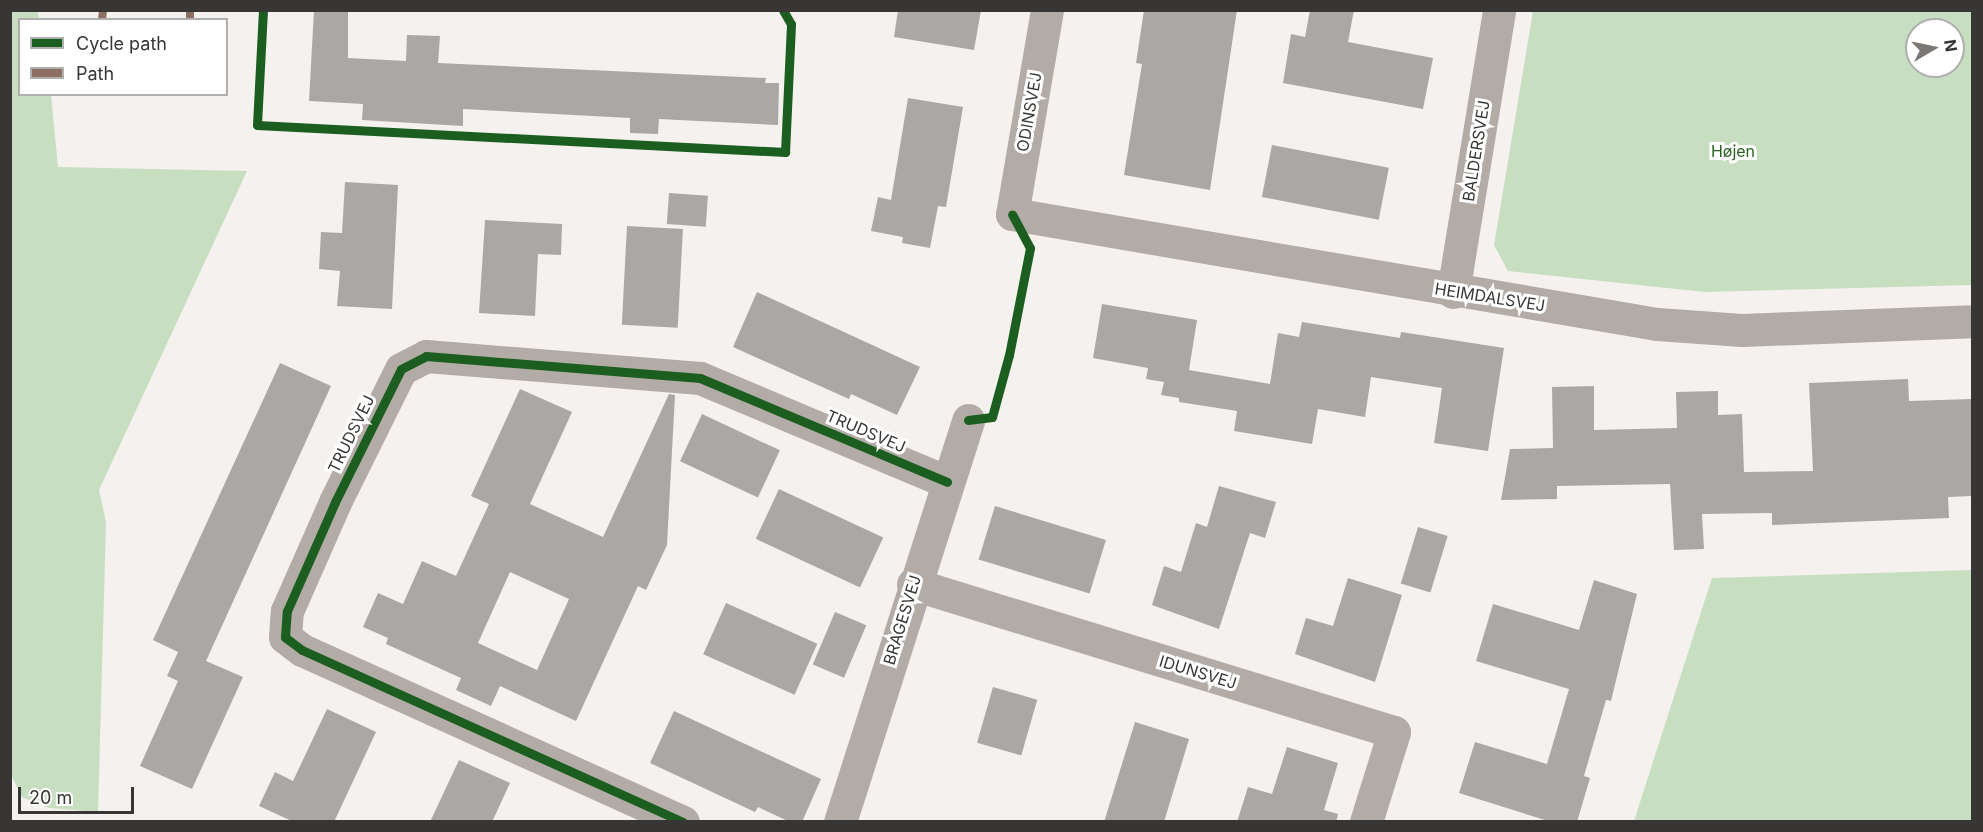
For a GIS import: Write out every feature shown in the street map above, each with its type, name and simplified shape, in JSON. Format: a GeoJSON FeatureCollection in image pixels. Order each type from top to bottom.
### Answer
{"type":"FeatureCollection","features":[{"type":"Feature","properties":{"kind":"street","name":"ODINSVEJ"},"geometry":{"type":"LineString","coordinates":[[1012,214],[1047,10]]}},
{"type":"Feature","properties":{"kind":"street","name":"BALDERSVEJ"},"geometry":{"type":"LineString","coordinates":[[1452,292],[1500,10]]}},
{"type":"Feature","properties":{"kind":"street","name":"HEIMDALSVEJ"},"geometry":{"type":"LineString","coordinates":[[1012,214],[1452,292],[1708,329],[1972,321]]}},
{"type":"Feature","properties":{"kind":"street","name":"TRUDSVEJ"},"geometry":{"type":"LineString","coordinates":[[683,822],[302,650],[285,637],[283,624],[292,600],[335,502],[401,369],[426,356],[700,378],[947,482]]}},
{"type":"Feature","properties":{"kind":"street","name":"BRAGESVEJ"},"geometry":{"type":"LineString","coordinates":[[840,822],[913,584],[968,420]]}},
{"type":"Feature","properties":{"kind":"street","name":"IDUNSVEJ"},"geometry":{"type":"LineString","coordinates":[[913,584],[1394,732],[1366,822]]}},
{"type":"Feature","properties":{"kind":"green space"},"geometry":{"type":"Polygon","coordinates":[[[10,11],[38,11],[39,18],[18,18],[18,96],[51,96],[58,167],[247,171],[99,490],[106,522],[98,812],[49,808],[22,797],[11,775],[10,11]]]}},
{"type":"Feature","properties":{"kind":"green space","name":"Højen"},"geometry":{"type":"Polygon","coordinates":[[[1533,11],[1972,11],[1972,285],[1705,292],[1508,271],[1494,245],[1533,11]]]}},
{"type":"Feature","properties":{"kind":"green space"},"geometry":{"type":"Polygon","coordinates":[[[1972,570],[1972,821],[1634,821],[1712,578],[1972,570]]]}},
{"type":"Feature","properties":{"kind":"building"},"geometry":{"type":"Polygon","coordinates":[[[314,10],[348,10],[348,58],[406,61],[407,35],[440,36],[438,63],[766,78],[765,83],[779,83],[778,125],[659,119],[658,134],[630,133],[630,118],[463,109],[463,126],[362,120],[363,104],[309,101],[314,10]]]}},
{"type":"Feature","properties":{"kind":"building"},"geometry":{"type":"Polygon","coordinates":[[[898,10],[981,10],[974,50],[894,37],[898,10]]]}},
{"type":"Feature","properties":{"kind":"building"},"geometry":{"type":"Polygon","coordinates":[[[1144,10],[1237,10],[1210,190],[1124,175],[1142,64],[1136,63],[1144,10]]]}},
{"type":"Feature","properties":{"kind":"building"},"geometry":{"type":"Polygon","coordinates":[[[1310,10],[1354,10],[1348,42],[1433,58],[1423,109],[1283,83],[1291,34],[1305,37],[1310,10]]]}},
{"type":"Feature","properties":{"kind":"building"},"geometry":{"type":"Polygon","coordinates":[[[908,98],[963,107],[946,207],[938,206],[930,248],[902,243],[903,237],[871,231],[878,197],[891,200],[908,98]]]}},
{"type":"Feature","properties":{"kind":"building"},"geometry":{"type":"Polygon","coordinates":[[[1272,145],[1389,168],[1379,220],[1262,197],[1272,145]]]}},
{"type":"Feature","properties":{"kind":"building"},"geometry":{"type":"Polygon","coordinates":[[[345,182],[398,185],[392,309],[337,306],[340,271],[319,269],[321,232],[342,233],[345,182]]]}},
{"type":"Feature","properties":{"kind":"building"},"geometry":{"type":"Polygon","coordinates":[[[669,193],[708,196],[706,227],[667,224],[669,193]]]}},
{"type":"Feature","properties":{"kind":"building"},"geometry":{"type":"Polygon","coordinates":[[[485,220],[562,224],[561,255],[538,254],[535,316],[479,313],[485,220]]]}},
{"type":"Feature","properties":{"kind":"building"},"geometry":{"type":"Polygon","coordinates":[[[627,226],[683,229],[678,328],[622,325],[627,226]]]}},
{"type":"Feature","properties":{"kind":"building"},"geometry":{"type":"Polygon","coordinates":[[[757,292],[920,367],[897,415],[851,394],[849,399],[733,347],[757,292]]]}},
{"type":"Feature","properties":{"kind":"building"},"geometry":{"type":"Polygon","coordinates":[[[1102,304],[1197,320],[1189,370],[1270,384],[1278,333],[1299,337],[1302,322],[1400,338],[1401,332],[1504,348],[1488,451],[1434,443],[1442,388],[1371,377],[1365,417],[1318,409],[1312,444],[1234,431],[1237,411],[1179,402],[1179,398],[1161,395],[1164,382],[1146,379],[1148,368],[1093,358],[1102,304]]]}},
{"type":"Feature","properties":{"kind":"building"},"geometry":{"type":"Polygon","coordinates":[[[280,363],[331,386],[206,661],[243,677],[192,789],[140,766],[178,681],[167,676],[178,652],[153,640],[280,363]]]}},
{"type":"Feature","properties":{"kind":"building"},"geometry":{"type":"Polygon","coordinates":[[[1908,379],[1909,401],[1972,399],[1972,496],[1948,497],[1949,518],[1772,525],[1772,513],[1702,514],[1704,549],[1674,550],[1670,484],[1557,486],[1557,499],[1501,500],[1510,449],[1553,448],[1552,387],[1594,386],[1594,430],[1677,428],[1676,392],[1718,391],[1718,415],[1742,414],[1744,472],[1813,471],[1809,383],[1908,379]]]}},
{"type":"Feature","properties":{"kind":"building"},"geometry":{"type":"Polygon","coordinates":[[[520,389],[572,412],[530,504],[603,537],[669,394],[675,395],[667,545],[646,590],[638,586],[576,721],[500,686],[491,706],[456,690],[461,678],[386,644],[388,638],[363,627],[378,593],[403,604],[422,561],[456,576],[489,504],[471,496],[520,389]],[[510,572],[478,643],[537,670],[569,599],[510,572]]]}},
{"type":"Feature","properties":{"kind":"building"},"geometry":{"type":"Polygon","coordinates":[[[702,414],[780,450],[758,497],[680,461],[702,414]]]}},
{"type":"Feature","properties":{"kind":"building"},"geometry":{"type":"Polygon","coordinates":[[[1219,486],[1276,502],[1265,538],[1250,533],[1219,629],[1152,605],[1164,566],[1181,572],[1196,523],[1207,527],[1219,486]]]}},
{"type":"Feature","properties":{"kind":"building"},"geometry":{"type":"Polygon","coordinates":[[[779,489],[883,538],[860,587],[756,539],[779,489]]]}},
{"type":"Feature","properties":{"kind":"building"},"geometry":{"type":"Polygon","coordinates":[[[995,506],[1106,540],[1090,593],[979,560],[995,506]]]}},
{"type":"Feature","properties":{"kind":"building"},"geometry":{"type":"Polygon","coordinates":[[[1418,527],[1448,536],[1430,592],[1401,583],[1418,527]]]}},
{"type":"Feature","properties":{"kind":"building"},"geometry":{"type":"Polygon","coordinates":[[[1348,578],[1402,595],[1375,682],[1295,654],[1306,618],[1333,626],[1348,578]]]}},
{"type":"Feature","properties":{"kind":"building"},"geometry":{"type":"Polygon","coordinates":[[[1594,580],[1637,594],[1611,701],[1606,700],[1584,776],[1590,778],[1577,822],[1551,822],[1459,793],[1475,742],[1547,764],[1569,689],[1476,661],[1493,604],[1579,630],[1594,580]]]}},
{"type":"Feature","properties":{"kind":"building"},"geometry":{"type":"Polygon","coordinates":[[[726,603],[817,644],[795,695],[703,654],[726,603]]]}},
{"type":"Feature","properties":{"kind":"building"},"geometry":{"type":"Polygon","coordinates":[[[835,612],[866,625],[844,678],[813,664],[835,612]]]}},
{"type":"Feature","properties":{"kind":"building"},"geometry":{"type":"Polygon","coordinates":[[[993,687],[1037,700],[1021,755],[977,743],[993,687]]]}},
{"type":"Feature","properties":{"kind":"building"},"geometry":{"type":"Polygon","coordinates":[[[327,709],[376,732],[334,822],[294,822],[259,806],[275,772],[293,781],[327,709]]]}},
{"type":"Feature","properties":{"kind":"building"},"geometry":{"type":"Polygon","coordinates":[[[674,711],[821,779],[802,822],[790,822],[758,807],[755,812],[650,763],[674,711]]]}},
{"type":"Feature","properties":{"kind":"building"},"geometry":{"type":"Polygon","coordinates":[[[1135,722],[1189,739],[1164,822],[1104,822],[1135,722]]]}},
{"type":"Feature","properties":{"kind":"building"},"geometry":{"type":"Polygon","coordinates":[[[1287,747],[1338,763],[1324,810],[1338,814],[1336,822],[1237,822],[1248,787],[1272,794],[1287,747]]]}},
{"type":"Feature","properties":{"kind":"building"},"geometry":{"type":"Polygon","coordinates":[[[459,760],[510,783],[492,822],[430,822],[459,760]]]}},
{"type":"Feature","properties":{"kind":"marked path"},"geometry":{"type":"LineString","coordinates":[[102,18],[103,10]]}},
{"type":"Feature","properties":{"kind":"marked path"},"geometry":{"type":"LineString","coordinates":[[190,10],[190,18]]}},
{"type":"Feature","properties":{"kind":"cycle path"},"geometry":{"type":"LineString","coordinates":[[263,10],[257,125],[785,152],[791,24],[783,10]]}},
{"type":"Feature","properties":{"kind":"cycle path"},"geometry":{"type":"LineString","coordinates":[[968,420],[992,417],[1009,355],[1030,248],[1012,214]]}},
{"type":"Feature","properties":{"kind":"cycle path"},"geometry":{"type":"LineString","coordinates":[[683,822],[302,650],[285,637],[287,611],[335,502],[401,369],[426,356],[700,378],[947,482]]}}]}
